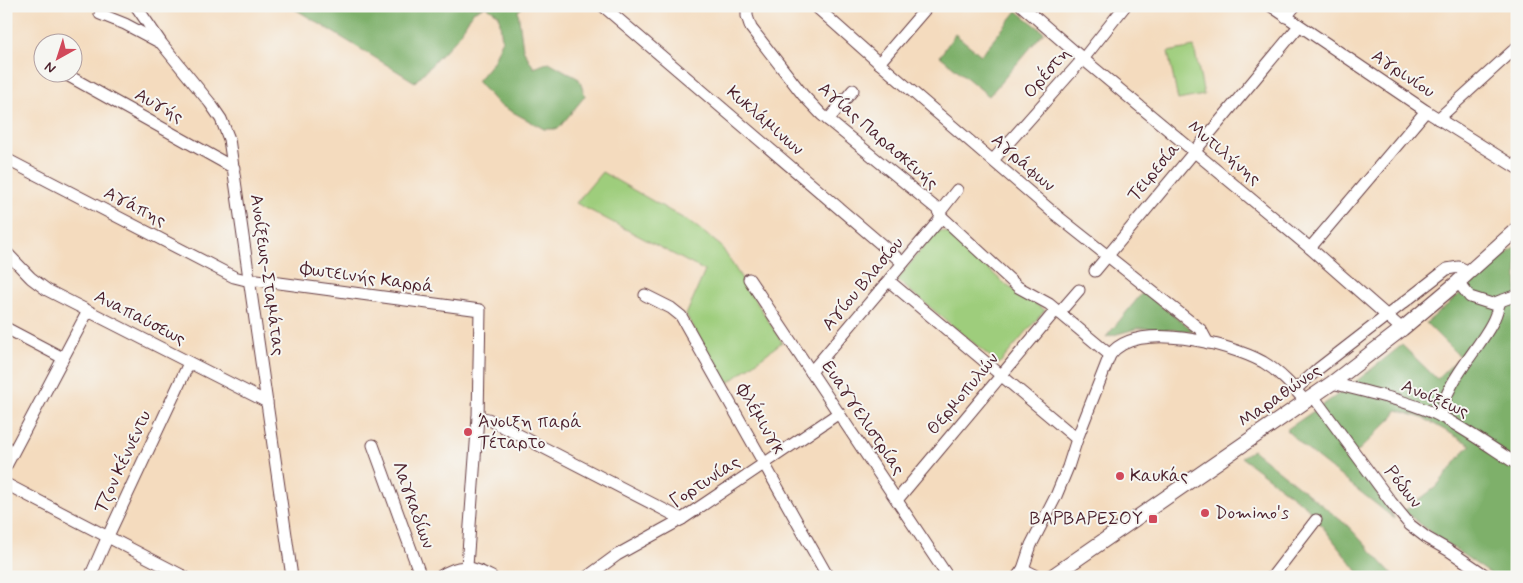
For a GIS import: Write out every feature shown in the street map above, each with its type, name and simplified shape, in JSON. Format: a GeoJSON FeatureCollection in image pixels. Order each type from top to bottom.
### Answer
{"type":"FeatureCollection","features":[{"type":"Feature","properties":{"kind":"main road","name":"Μαραθώνος"},"geometry":{"type":"LineString","coordinates":[[1051,577],[1332,383],[1402,329],[1517,229]]}},
{"type":"Feature","properties":{"kind":"street","name":"Ανοίξεως-Σταμάτας"},"geometry":{"type":"LineString","coordinates":[[136,6],[162,44],[210,103],[221,120],[229,139],[292,577]]}},
{"type":"Feature","properties":{"kind":"street","name":"Κυκλάμινων"},"geometry":{"type":"LineString","coordinates":[[603,6],[903,263]]}},
{"type":"Feature","properties":{"kind":"street","name":"Αγίας Παρασκευής"},"geometry":{"type":"LineString","coordinates":[[747,6],[747,16],[751,28],[803,95],[828,120],[937,209],[940,215],[1018,288],[1049,304],[1110,356]]}},
{"type":"Feature","properties":{"kind":"street","name":"Αγράφων"},"geometry":{"type":"LineString","coordinates":[[815,6],[1056,214],[1201,330],[1208,343]]}},
{"type":"Feature","properties":{"kind":"street"},"geometry":{"type":"LineString","coordinates":[[879,63],[928,6]]}},
{"type":"Feature","properties":{"kind":"street","name":"Μυτιλήνης"},"geometry":{"type":"LineString","coordinates":[[1022,6],[1310,248],[1402,329]]}},
{"type":"Feature","properties":{"kind":"street","name":"Ορέστη"},"geometry":{"type":"LineString","coordinates":[[993,160],[1083,59],[1125,6]]}},
{"type":"Feature","properties":{"kind":"street","name":"Αγρινίου"},"geometry":{"type":"LineString","coordinates":[[1271,6],[1438,119],[1517,168]]}},
{"type":"Feature","properties":{"kind":"street"},"geometry":{"type":"LineString","coordinates":[[1286,16],[1295,6]]}},
{"type":"Feature","properties":{"kind":"street"},"geometry":{"type":"LineString","coordinates":[[105,19],[125,24],[162,44]]}},
{"type":"Feature","properties":{"kind":"street","name":"Τειρεσία"},"geometry":{"type":"LineString","coordinates":[[1095,272],[1194,150],[1299,26]]}},
{"type":"Feature","properties":{"kind":"street"},"geometry":{"type":"LineString","coordinates":[[1438,119],[1517,47]]}},
{"type":"Feature","properties":{"kind":"street","name":"Αυγής"},"geometry":{"type":"LineString","coordinates":[[80,82],[234,168]]}},
{"type":"Feature","properties":{"kind":"street"},"geometry":{"type":"LineString","coordinates":[[828,120],[854,90]]}},
{"type":"Feature","properties":{"kind":"street"},"geometry":{"type":"LineString","coordinates":[[1310,248],[1426,111]]}},
{"type":"Feature","properties":{"kind":"street","name":"Αγάπης"},"geometry":{"type":"LineString","coordinates":[[6,159],[234,277],[250,281]]}},
{"type":"Feature","properties":{"kind":"street","name":"Αγίου Βλασίου"},"geometry":{"type":"LineString","coordinates":[[811,372],[889,281],[957,190]]}},
{"type":"Feature","properties":{"kind":"street","name":"Αναπαύσεως"},"geometry":{"type":"LineString","coordinates":[[6,252],[31,278],[47,290],[267,402]]}},
{"type":"Feature","properties":{"kind":"street"},"geometry":{"type":"LineString","coordinates":[[1295,390],[1318,368],[1447,268],[1459,267],[1469,272]]}},
{"type":"Feature","properties":{"kind":"street","name":"Ευαγγελιστρίας"},"geometry":{"type":"LineString","coordinates":[[749,279],[948,577]]}},
{"type":"Feature","properties":{"kind":"street","name":"Φωτεινής Καρρά"},"geometry":{"type":"LineString","coordinates":[[250,281],[256,280],[480,310],[478,417]]}},
{"type":"Feature","properties":{"kind":"street"},"geometry":{"type":"LineString","coordinates":[[889,281],[1077,439]]}},
{"type":"Feature","properties":{"kind":"street"},"geometry":{"type":"LineString","coordinates":[[1458,282],[1470,297],[1492,304],[1517,295]]}},
{"type":"Feature","properties":{"kind":"street"},"geometry":{"type":"LineString","coordinates":[[1058,312],[1079,290]]}},
{"type":"Feature","properties":{"kind":"street","name":"Φλέμινγκ"},"geometry":{"type":"LineString","coordinates":[[645,295],[671,308],[681,316],[828,577]]}},
{"type":"Feature","properties":{"kind":"street"},"geometry":{"type":"LineString","coordinates":[[1441,417],[1442,406],[1454,382],[1493,322],[1500,301]]}},
{"type":"Feature","properties":{"kind":"street"},"geometry":{"type":"LineString","coordinates":[[6,466],[88,311]]}},
{"type":"Feature","properties":{"kind":"street","name":"Θερμοπυλών"},"geometry":{"type":"LineString","coordinates":[[896,500],[1001,375],[1058,312]]}},
{"type":"Feature","properties":{"kind":"street"},"geometry":{"type":"LineString","coordinates":[[6,328],[63,358]]}},
{"type":"Feature","properties":{"kind":"street","name":"Ρόδων"},"geometry":{"type":"LineString","coordinates":[[1110,356],[1116,348],[1127,341],[1165,337],[1208,343],[1240,352],[1263,362],[1286,379],[1295,390],[1309,399],[1410,525],[1488,577]]}},
{"type":"Feature","properties":{"kind":"street"},"geometry":{"type":"LineString","coordinates":[[1039,577],[1020,573],[1056,496],[1110,356]]}},
{"type":"Feature","properties":{"kind":"street","name":"Τζον Κέννεντυ"},"geometry":{"type":"LineString","coordinates":[[90,577],[189,363]]}},
{"type":"Feature","properties":{"kind":"street","name":"Ανοίξεως"},"geometry":{"type":"LineString","coordinates":[[1332,383],[1398,400],[1441,417],[1517,464]]}},
{"type":"Feature","properties":{"kind":"street","name":"Γορτυνίας"},"geometry":{"type":"LineString","coordinates":[[587,577],[617,555],[682,519],[839,413]]}},
{"type":"Feature","properties":{"kind":"street"},"geometry":{"type":"LineString","coordinates":[[467,566],[478,417],[488,419],[682,519]]}},
{"type":"Feature","properties":{"kind":"street","name":"Λαγκαδίων"},"geometry":{"type":"LineString","coordinates":[[372,445],[421,577]]}},
{"type":"Feature","properties":{"kind":"street"},"geometry":{"type":"LineString","coordinates":[[6,484],[184,577]]}},
{"type":"Feature","properties":{"kind":"street"},"geometry":{"type":"LineString","coordinates":[[1272,577],[1316,520]]}},
{"type":"Feature","properties":{"kind":"street"},"geometry":{"type":"LineString","coordinates":[[439,577],[456,568],[467,566],[492,577]]}},
{"type":"Feature","properties":{"kind":"green space"},"geometry":{"type":"Polygon","coordinates":[[[290,6],[485,6],[473,12],[457,38],[415,82],[290,6]]]}},
{"type":"Feature","properties":{"kind":"green space"},"geometry":{"type":"Polygon","coordinates":[[[486,6],[524,6],[518,11],[523,49],[534,68],[549,62],[579,79],[585,96],[558,129],[544,129],[498,104],[477,81],[493,62],[502,41],[499,15],[486,6]]]}},
{"type":"Feature","properties":{"kind":"green space"},"geometry":{"type":"Polygon","coordinates":[[[1017,11],[1044,32],[989,96],[940,56],[955,34],[981,55],[1017,11]]]}},
{"type":"Feature","properties":{"kind":"green space"},"geometry":{"type":"Polygon","coordinates":[[[1194,47],[1204,95],[1178,100],[1168,52],[1194,47]]]}},
{"type":"Feature","properties":{"kind":"green space"},"geometry":{"type":"Polygon","coordinates":[[[602,172],[693,224],[721,246],[782,342],[727,384],[686,315],[705,271],[576,203],[602,172]]]}},
{"type":"Feature","properties":{"kind":"green space"},"geometry":{"type":"Polygon","coordinates":[[[937,230],[949,233],[1006,285],[1045,310],[999,364],[897,280],[937,230]]]}},
{"type":"Feature","properties":{"kind":"green space"},"geometry":{"type":"Polygon","coordinates":[[[1517,245],[1517,577],[1495,577],[1433,534],[1404,511],[1436,487],[1471,445],[1425,419],[1397,410],[1394,416],[1352,457],[1395,519],[1311,453],[1286,430],[1349,387],[1402,345],[1437,379],[1460,357],[1426,323],[1517,245]]]}},
{"type":"Feature","properties":{"kind":"green space"},"geometry":{"type":"Polygon","coordinates":[[[1143,292],[1194,331],[1139,328],[1106,337],[1143,292]]]}},
{"type":"Feature","properties":{"kind":"green space"},"geometry":{"type":"Polygon","coordinates":[[[1253,450],[1348,526],[1395,577],[1362,577],[1307,507],[1241,457],[1253,450]]]}},
{"type":"Feature","properties":{"kind":"place","name":"Άνοιξη παρά Τέταρτο"},"geometry":{"type":"Point","coordinates":[468,432]}},
{"type":"Feature","properties":{"kind":"place","name":"Καυκάς"},"geometry":{"type":"Point","coordinates":[1120,476]}},
{"type":"Feature","properties":{"kind":"place","name":"Domino's"},"geometry":{"type":"Point","coordinates":[1205,513]}},
{"type":"Feature","properties":{"kind":"place","name":"ΒΑΡΒΑΡΕΣΟΥ"},"geometry":{"type":"Point","coordinates":[1153,519]}}]}
